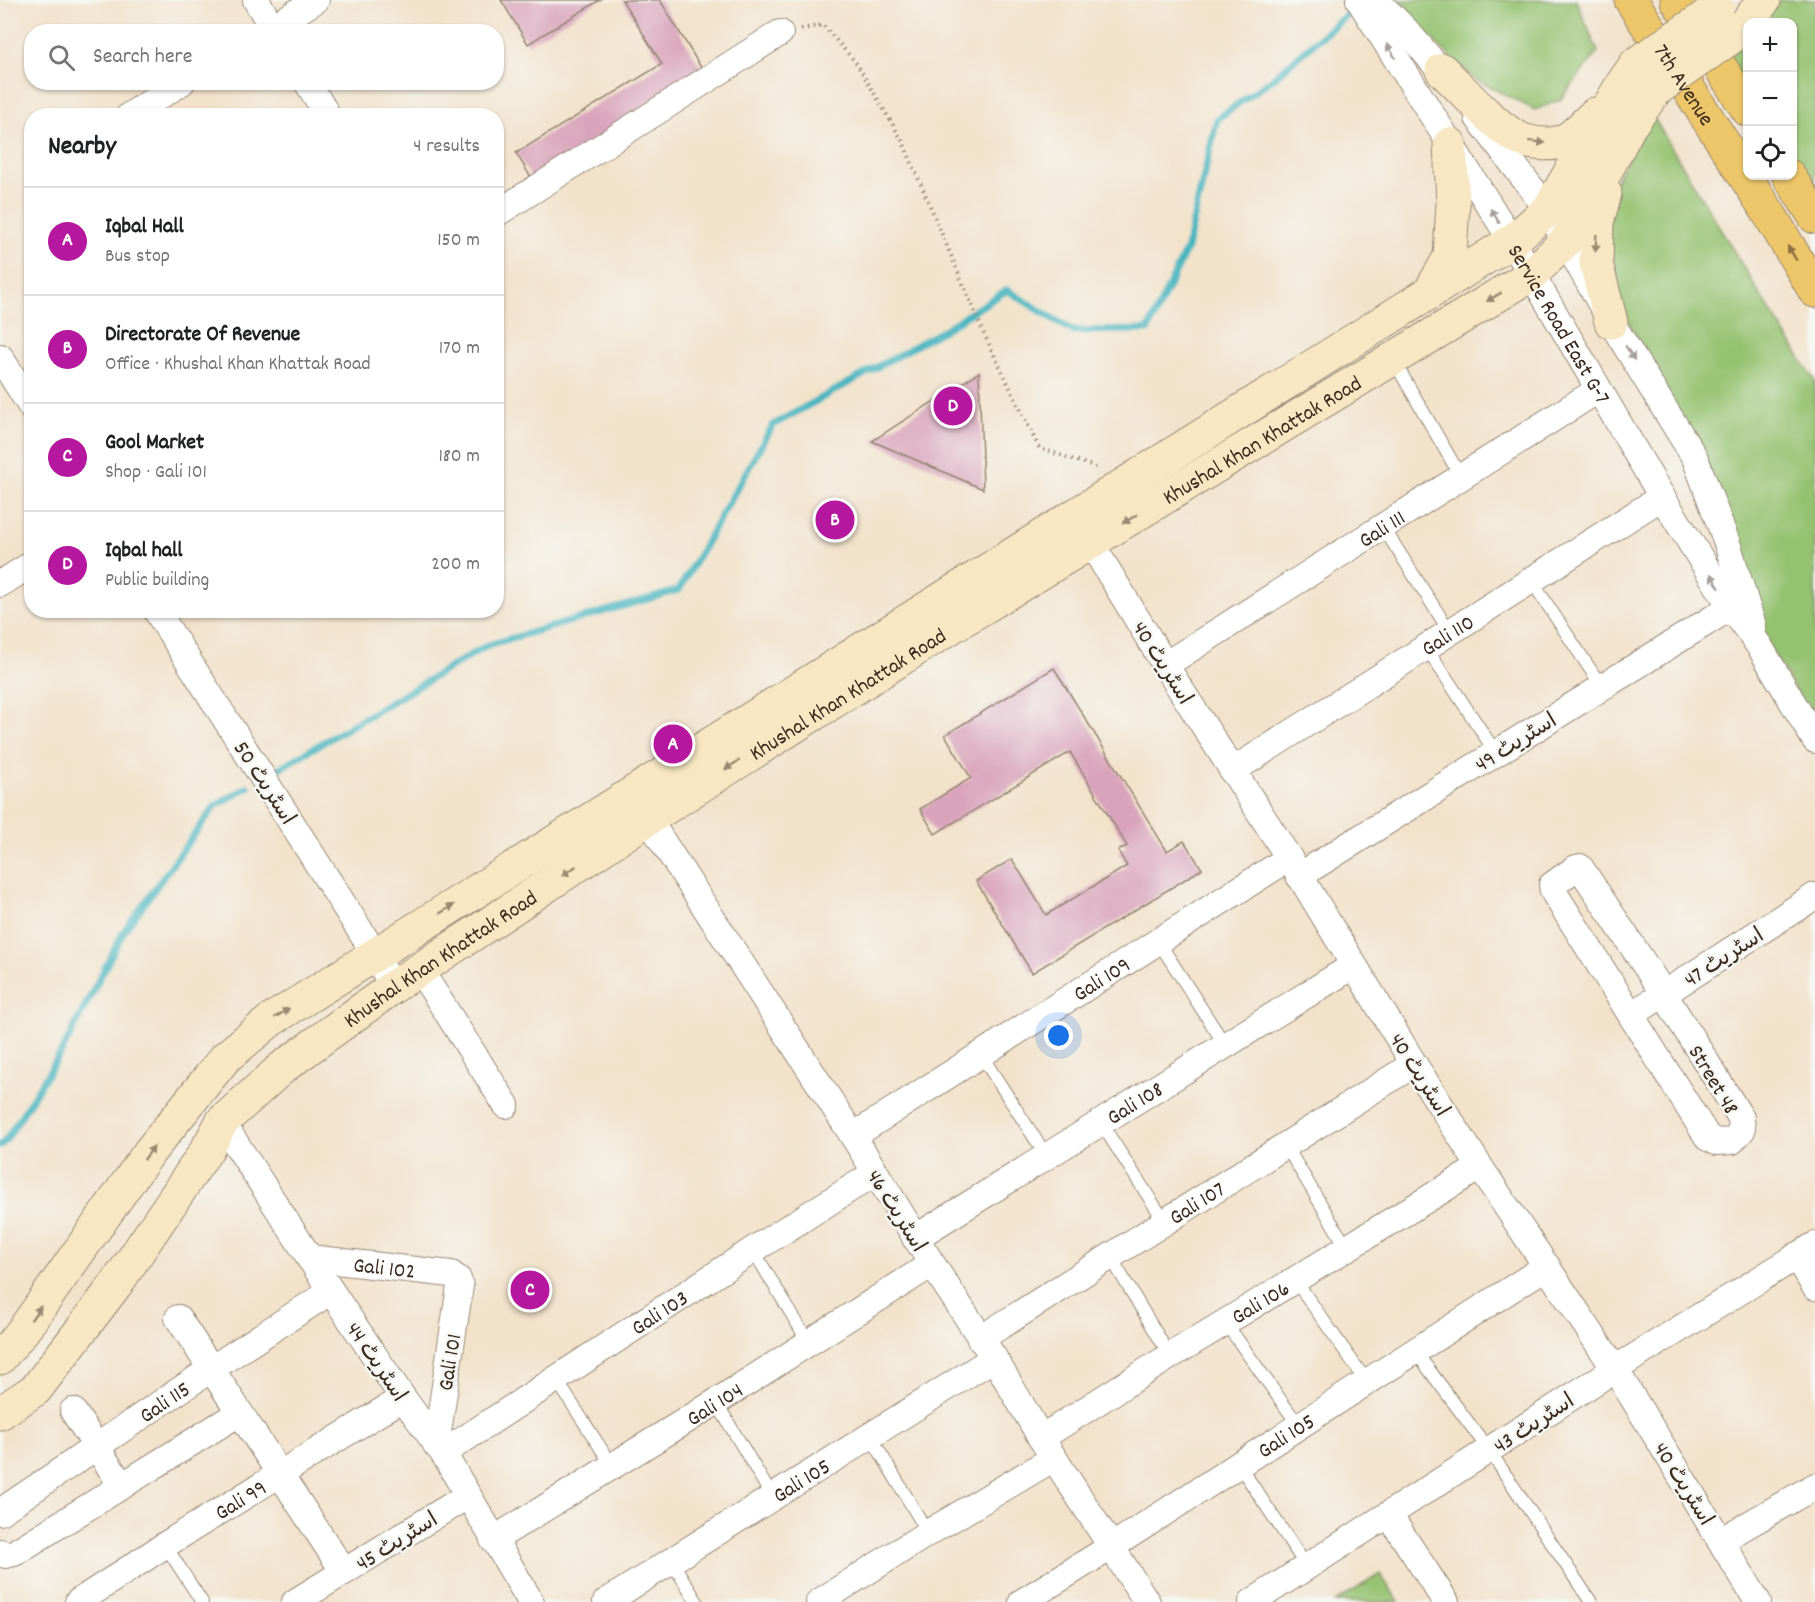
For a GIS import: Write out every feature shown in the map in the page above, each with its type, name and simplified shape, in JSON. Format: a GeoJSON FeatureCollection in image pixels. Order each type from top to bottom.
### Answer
{"type":"FeatureCollection","features":[{"type":"Feature","properties":{"kind":"main road","name":"7th Avenue"},"geometry":{"type":"LineString","coordinates":[[1631,0],[1770,215],[1815,291]]}},
{"type":"Feature","properties":{"kind":"main road"},"geometry":{"type":"LineString","coordinates":[[1677,0],[1743,102]]}},
{"type":"Feature","properties":{"kind":"main road"},"geometry":{"type":"LineString","coordinates":[[1793,180],[1815,217]]}},
{"type":"Feature","properties":{"kind":"street"},"geometry":{"type":"LineString","coordinates":[[256,0],[268,24]]}},
{"type":"Feature","properties":{"kind":"street"},"geometry":{"type":"LineString","coordinates":[[280,24],[316,0]]}},
{"type":"Feature","properties":{"kind":"street","name":"Service Road East G-7"},"geometry":{"type":"LineString","coordinates":[[1359,0],[1512,241],[1662,497],[1731,607],[1760,646],[1815,740]]}},
{"type":"Feature","properties":{"kind":"street","name":"Service Road East G-7"},"geometry":{"type":"LineString","coordinates":[[1376,0],[1442,70],[1548,210],[1611,322],[1695,458],[1727,543],[1760,646]]}},
{"type":"Feature","properties":{"kind":"street"},"geometry":{"type":"LineString","coordinates":[[1726,14],[1764,0]]}},
{"type":"Feature","properties":{"kind":"street","name":"Khushal Khan Khattak Road"},"geometry":{"type":"LineString","coordinates":[[0,1413],[36,1389],[117,1283],[206,1151],[222,1122],[284,1067],[393,987],[648,819],[945,614],[1132,479],[1512,241],[1548,210],[1629,74],[1726,14]]}},
{"type":"Feature","properties":{"kind":"street","name":"Khushal Khan Khattak Road"},"geometry":{"type":"LineString","coordinates":[[0,1358],[22,1332],[150,1151],[225,1058],[271,1020],[375,954],[945,614],[1091,543],[1531,275],[1565,242],[1588,205],[1629,127],[1656,90],[1726,14]]}},
{"type":"Feature","properties":{"kind":"street"},"geometry":{"type":"LineString","coordinates":[[504,209],[780,33]]}},
{"type":"Feature","properties":{"kind":"street"},"geometry":{"type":"LineString","coordinates":[[1442,70],[1501,126],[1519,139],[1540,144],[1563,141],[1585,124],[1629,74]]}},
{"type":"Feature","properties":{"kind":"street"},"geometry":{"type":"LineString","coordinates":[[141,108],[170,90]]}},
{"type":"Feature","properties":{"kind":"street"},"geometry":{"type":"LineString","coordinates":[[312,90],[323,108]]}},
{"type":"Feature","properties":{"kind":"street"},"geometry":{"type":"LineString","coordinates":[[1611,322],[1596,263],[1597,222],[1608,178],[1629,127]]}},
{"type":"Feature","properties":{"kind":"street"},"geometry":{"type":"LineString","coordinates":[[1429,293],[1450,257],[1453,202],[1450,144]]}},
{"type":"Feature","properties":{"kind":"street"},"geometry":{"type":"LineString","coordinates":[[0,357],[24,395]]}},
{"type":"Feature","properties":{"kind":"street","name":"Gali 111"},"geometry":{"type":"LineString","coordinates":[[1164,665],[1598,390]]}},
{"type":"Feature","properties":{"kind":"street","name":"Gali 110"},"geometry":{"type":"LineString","coordinates":[[1232,771],[1662,497]]}},
{"type":"Feature","properties":{"kind":"street","name":"اسٹریٹ 40"},"geometry":{"type":"LineString","coordinates":[[1091,543],[1164,665],[1294,867],[1414,1064],[1615,1370],[1758,1602]]}},
{"type":"Feature","properties":{"kind":"street"},"geometry":{"type":"LineString","coordinates":[[0,584],[24,569]]}},
{"type":"Feature","properties":{"kind":"street","name":"اسٹریٹ 49"},"geometry":{"type":"LineString","coordinates":[[1294,867],[1496,753],[1731,607]]}},
{"type":"Feature","properties":{"kind":"street","name":"اسٹریٹ 50"},"geometry":{"type":"LineString","coordinates":[[161,618],[375,954],[393,987]]}},
{"type":"Feature","properties":{"kind":"street","name":"اسٹریٹ 46"},"geometry":{"type":"LineString","coordinates":[[648,819],[853,1136],[1047,1448],[1147,1602]]}},
{"type":"Feature","properties":{"kind":"street","name":"Gali 109"},"geometry":{"type":"LineString","coordinates":[[853,1136],[1158,941],[1294,867]]}},
{"type":"Feature","properties":{"kind":"street","name":"Street 48"},"geometry":{"type":"LineString","coordinates":[[1576,867],[1580,867],[1664,994],[1741,1118],[1742,1130],[1732,1141],[1717,1142],[1708,1138],[1553,891],[1552,885],[1576,867]]}},
{"type":"Feature","properties":{"kind":"street","name":"اسٹریٹ 47"},"geometry":{"type":"LineString","coordinates":[[1631,1015],[1815,896]]}},
{"type":"Feature","properties":{"kind":"street","name":"Gali 108"},"geometry":{"type":"LineString","coordinates":[[915,1238],[1353,966]]}},
{"type":"Feature","properties":{"kind":"street"},"geometry":{"type":"LineString","coordinates":[[420,970],[506,1105]]}},
{"type":"Feature","properties":{"kind":"street","name":"Gali 107"},"geometry":{"type":"LineString","coordinates":[[987,1349],[1110,1256],[1414,1064]]}},
{"type":"Feature","properties":{"kind":"street","name":"اسٹریٹ 44"},"geometry":{"type":"LineString","coordinates":[[222,1122],[309,1258],[440,1449],[531,1602]]}},
{"type":"Feature","properties":{"kind":"street","name":"Gali 106"},"geometry":{"type":"LineString","coordinates":[[828,1600],[928,1533],[1170,1356],[1480,1167]]}},
{"type":"Feature","properties":{"kind":"street","name":"Gali 103"},"geometry":{"type":"LineString","coordinates":[[440,1449],[556,1379],[875,1173]]}},
{"type":"Feature","properties":{"kind":"street"},"geometry":{"type":"LineString","coordinates":[[1806,1250],[1815,1287]]}},
{"type":"Feature","properties":{"kind":"street","name":"اسٹریٹ 43"},"geometry":{"type":"LineString","coordinates":[[1252,1602],[1806,1250]]}},
{"type":"Feature","properties":{"kind":"street","name":"Gali 102"},"geometry":{"type":"LineString","coordinates":[[309,1258],[451,1275],[458,1279]]}},
{"type":"Feature","properties":{"kind":"street","name":"Gali 104"},"geometry":{"type":"LineString","coordinates":[[493,1540],[613,1467],[932,1264]]}},
{"type":"Feature","properties":{"kind":"street","name":"Gali 105"},"geometry":{"type":"LineString","coordinates":[[1022,1602],[1547,1266]]}},
{"type":"Feature","properties":{"kind":"street","name":"Gali 101"},"geometry":{"type":"LineString","coordinates":[[440,1449],[460,1286],[458,1279]]}},
{"type":"Feature","properties":{"kind":"street","name":"Gali 115"},"geometry":{"type":"LineString","coordinates":[[0,1512],[331,1291]]}},
{"type":"Feature","properties":{"kind":"street"},"geometry":{"type":"LineString","coordinates":[[178,1318],[344,1572]]}},
{"type":"Feature","properties":{"kind":"street","name":"Gali 105"},"geometry":{"type":"LineString","coordinates":[[606,1602],[871,1437],[987,1349]]}},
{"type":"Feature","properties":{"kind":"street","name":"Gali 99"},"geometry":{"type":"LineString","coordinates":[[78,1602],[165,1545],[403,1398]]}},
{"type":"Feature","properties":{"kind":"street"},"geometry":{"type":"LineString","coordinates":[[73,1411],[122,1486]]}},
{"type":"Feature","properties":{"kind":"street"},"geometry":{"type":"LineString","coordinates":[[0,1552],[6,1555],[14,1553],[239,1413]]}},
{"type":"Feature","properties":{"kind":"street"},"geometry":{"type":"LineString","coordinates":[[1720,1541],[1815,1486]]}},
{"type":"Feature","properties":{"kind":"street","name":"اسٹریٹ 45"},"geometry":{"type":"LineString","coordinates":[[295,1602],[467,1496]]}},
{"type":"Feature","properties":{"kind":"street"},"geometry":{"type":"LineString","coordinates":[[1389,1515],[1446,1602]]}},
{"type":"Feature","properties":{"kind":"lane"},"geometry":{"type":"LineString","coordinates":[[1393,359],[1461,477]]}},
{"type":"Feature","properties":{"kind":"lane"},"geometry":{"type":"LineString","coordinates":[[1383,526],[1450,632]]}},
{"type":"Feature","properties":{"kind":"lane"},"geometry":{"type":"LineString","coordinates":[[1531,580],[1602,687]]}},
{"type":"Feature","properties":{"kind":"lane"},"geometry":{"type":"LineString","coordinates":[[1426,647],[1496,753]]}},
{"type":"Feature","properties":{"kind":"lane"},"geometry":{"type":"LineString","coordinates":[[1158,941],[1225,1045]]}},
{"type":"Feature","properties":{"kind":"lane"},"geometry":{"type":"LineString","coordinates":[[981,1055],[1047,1157]]}},
{"type":"Feature","properties":{"kind":"lane"},"geometry":{"type":"LineString","coordinates":[[1101,1123],[1165,1222]]}},
{"type":"Feature","properties":{"kind":"lane"},"geometry":{"type":"LineString","coordinates":[[1286,1146],[1347,1248]]}},
{"type":"Feature","properties":{"kind":"lane"},"geometry":{"type":"LineString","coordinates":[[753,1250],[809,1343]]}},
{"type":"Feature","properties":{"kind":"lane"},"geometry":{"type":"LineString","coordinates":[[1110,1256],[1170,1356]]}},
{"type":"Feature","properties":{"kind":"lane"},"geometry":{"type":"LineString","coordinates":[[1295,1280],[1367,1382]]}},
{"type":"Feature","properties":{"kind":"lane"},"geometry":{"type":"LineString","coordinates":[[1225,1322],[1299,1426]]}},
{"type":"Feature","properties":{"kind":"lane"},"geometry":{"type":"LineString","coordinates":[[1415,1351],[1490,1450],[1591,1602]]}},
{"type":"Feature","properties":{"kind":"lane"},"geometry":{"type":"LineString","coordinates":[[556,1379],[613,1467]]}},
{"type":"Feature","properties":{"kind":"lane"},"geometry":{"type":"LineString","coordinates":[[716,1402],[773,1498]]}},
{"type":"Feature","properties":{"kind":"lane"},"geometry":{"type":"LineString","coordinates":[[871,1437],[928,1533]]}},
{"type":"Feature","properties":{"kind":"lane"},"geometry":{"type":"LineString","coordinates":[[1239,1465],[1307,1567]]}},
{"type":"Feature","properties":{"kind":"lane"},"geometry":{"type":"LineString","coordinates":[[165,1545],[202,1602]]}},
{"type":"Feature","properties":{"kind":"lane"},"geometry":{"type":"LineString","coordinates":[[672,1562],[697,1602]]}},
{"type":"Feature","properties":{"kind":"path"},"geometry":{"type":"LineString","coordinates":[[780,33],[823,25],[857,64],[903,142],[980,324],[1039,448],[1132,479]]}},
{"type":"Feature","properties":{"kind":"green space"},"geometry":{"type":"Polygon","coordinates":[[[1389,0],[1576,0],[1598,52],[1560,100],[1535,110],[1476,80],[1389,0]]]}},
{"type":"Feature","properties":{"kind":"green space"},"geometry":{"type":"Polygon","coordinates":[[[1781,0],[1815,0],[1815,206],[1797,177],[1797,18],[1765,18],[1781,0]]]}},
{"type":"Feature","properties":{"kind":"green space"},"geometry":{"type":"Polygon","coordinates":[[[1743,43],[1743,92],[1725,62],[1743,43]]]}},
{"type":"Feature","properties":{"kind":"green space"},"geometry":{"type":"Polygon","coordinates":[[[1652,115],[1815,381],[1815,723],[1768,646],[1695,442],[1628,321],[1605,257],[1614,183],[1652,115]]]}},
{"type":"Feature","properties":{"kind":"green space"},"geometry":{"type":"Polygon","coordinates":[[[1380,1574],[1399,1602],[1335,1602],[1380,1574]]]}},
{"type":"Feature","properties":{"kind":"building"},"geometry":{"type":"Polygon","coordinates":[[[501,0],[600,0],[528,44],[501,0]]]}},
{"type":"Feature","properties":{"kind":"building"},"geometry":{"type":"Polygon","coordinates":[[[622,0],[660,0],[705,74],[532,179],[516,153],[662,64],[622,0]]]}},
{"type":"Feature","properties":{"kind":"building"},"geometry":{"type":"Polygon","coordinates":[[[979,372],[983,489],[872,441],[979,372]]]}},
{"type":"Feature","properties":{"kind":"building"},"geometry":{"type":"Polygon","coordinates":[[[1054,668],[1167,851],[1184,841],[1202,869],[1032,973],[976,881],[1012,859],[1046,915],[1127,866],[1118,851],[1127,846],[1070,752],[935,834],[920,809],[971,778],[945,735],[1054,668]]]}},
{"type":"Feature","properties":{"kind":"waterway"},"geometry":{"type":"LineString","coordinates":[[278,769],[488,645],[679,590],[773,425],[942,331],[1007,290],[1073,331],[1148,330],[1187,248],[1217,119],[1271,80],[1351,11]]}},
{"type":"Feature","properties":{"kind":"waterway"},"geometry":{"type":"LineString","coordinates":[[0,1146],[62,1051],[124,931],[215,806],[248,787]]}},
{"type":"Feature","properties":{"kind":"place","name":"Iqbal hall"},"geometry":{"type":"Point","coordinates":[953,406]}},
{"type":"Feature","properties":{"kind":"place","name":"Directorate Of Revenue"},"geometry":{"type":"Point","coordinates":[835,520]}},
{"type":"Feature","properties":{"kind":"place","name":"Iqbal Hall"},"geometry":{"type":"Point","coordinates":[673,744]}},
{"type":"Feature","properties":{"kind":"place","name":"Gool Market"},"geometry":{"type":"Point","coordinates":[530,1290]}}]}
